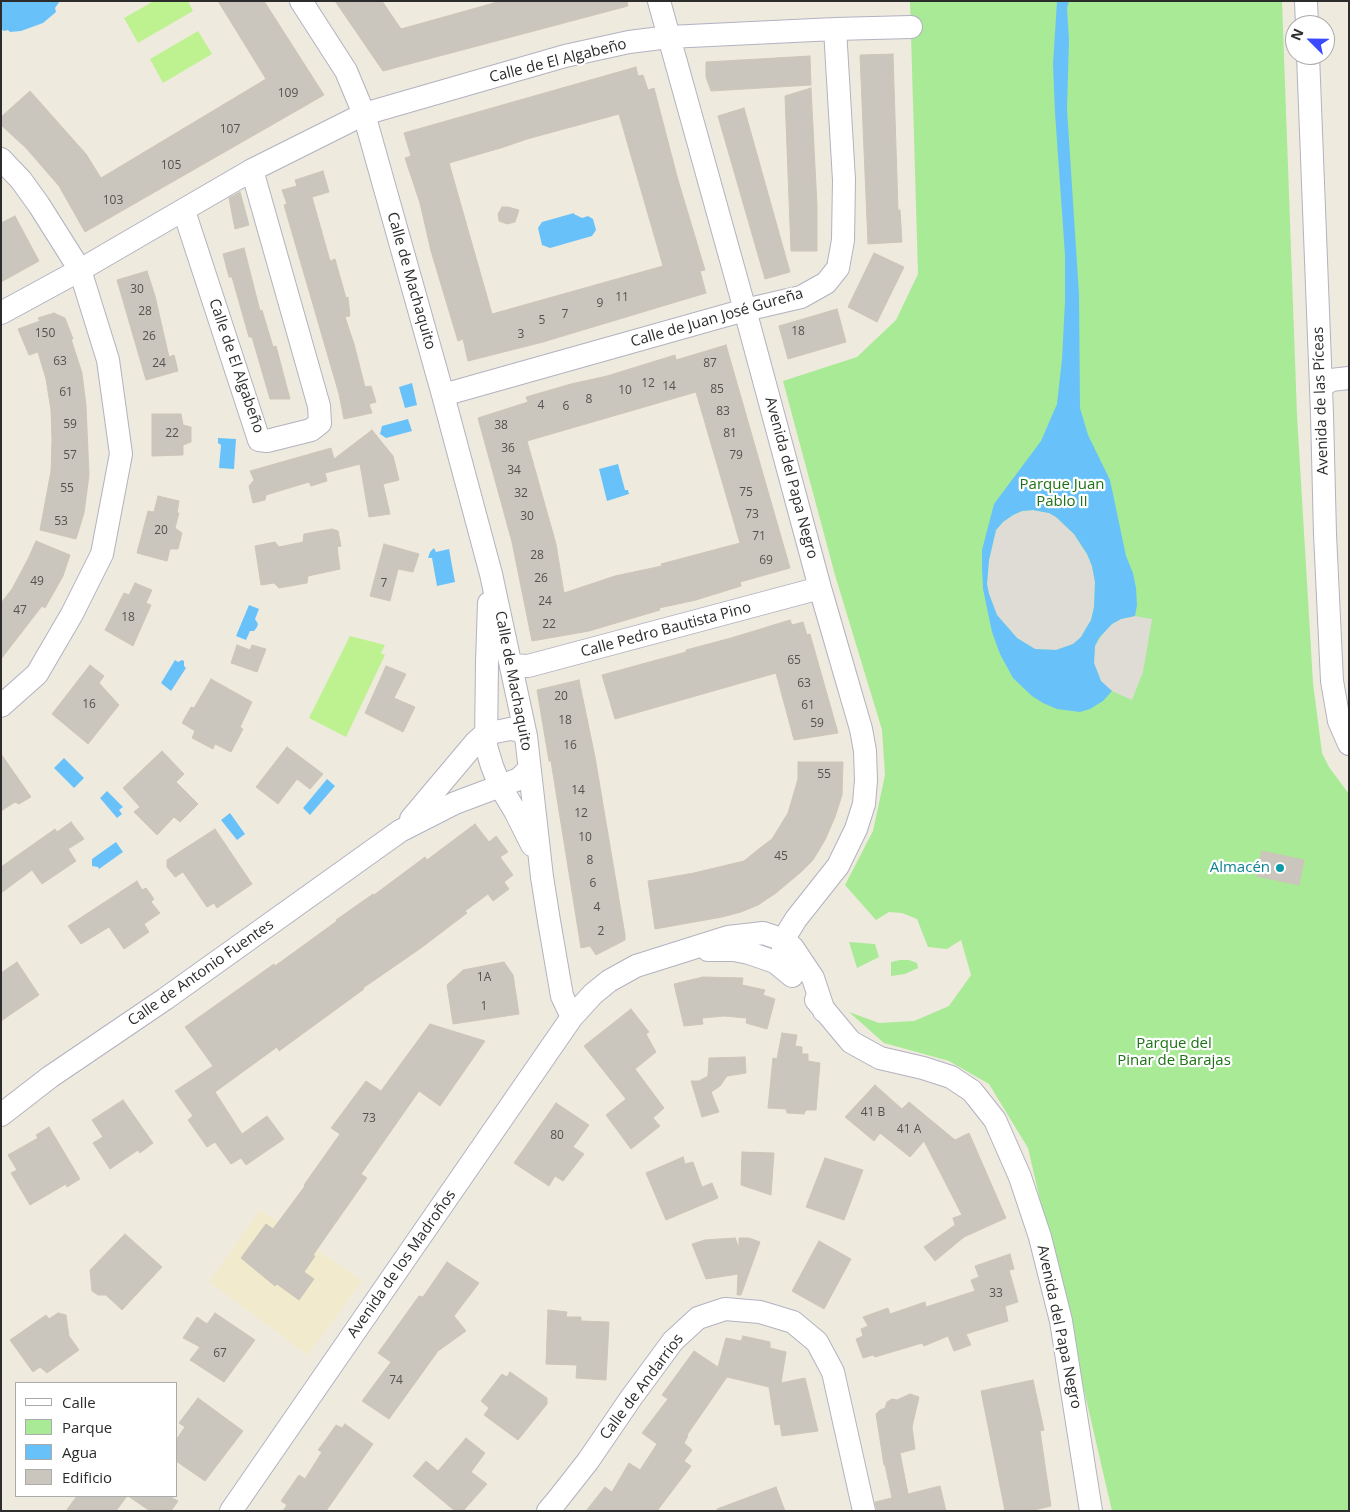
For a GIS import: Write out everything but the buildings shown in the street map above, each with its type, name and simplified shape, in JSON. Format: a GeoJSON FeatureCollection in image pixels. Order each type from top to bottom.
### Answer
{"type":"FeatureCollection","features":[{"type":"Feature","properties":{"kind":"street","name":"Calle de Machaquito"},"geometry":{"type":"LineString","coordinates":[[301,1],[346,71],[364,114],[491,574],[526,736],[542,878],[562,996],[572,1017]]}},
{"type":"Feature","properties":{"kind":"street","name":"Avenida del Papa Negro"},"geometry":{"type":"LineString","coordinates":[[659,1],[820,588],[862,729],[865,751],[866,780],[864,804],[856,829],[848,849],[838,866],[796,919],[784,940],[784,969]]}},
{"type":"Feature","properties":{"kind":"street"},"geometry":{"type":"LineString","coordinates":[[1306,1],[1307,15]]}},
{"type":"Feature","properties":{"kind":"street","name":"Calle de El Algabeño"},"geometry":{"type":"LineString","coordinates":[[1,314],[184,211],[252,170],[364,114],[564,56],[628,42],[669,37],[911,27]]}},
{"type":"Feature","properties":{"kind":"street","name":"Calle de Juan José Gureña"},"geometry":{"type":"LineString","coordinates":[[443,395],[745,310],[801,297],[826,284],[838,268],[843,240],[844,180],[835,29]]}},
{"type":"Feature","properties":{"kind":"street","name":"Avenida de las Píceas"},"geometry":{"type":"LineString","coordinates":[[1308,65],[1321,390],[1324,534],[1332,681],[1339,721],[1349,744]]}},
{"type":"Feature","properties":{"kind":"street"},"geometry":{"type":"LineString","coordinates":[[1,160],[21,180],[39,205],[80,270],[108,360],[121,454],[102,554],[72,614],[37,674],[1,706]]}},
{"type":"Feature","properties":{"kind":"street","name":"Calle de El Algabeño"},"geometry":{"type":"LineString","coordinates":[[184,211],[259,440],[267,441],[311,430],[320,423],[319,406],[252,170]]}},
{"type":"Feature","properties":{"kind":"street"},"geometry":{"type":"LineString","coordinates":[[1321,390],[1331,380],[1349,378]]}},
{"type":"Feature","properties":{"kind":"street","name":"Calle de Machaquito"},"geometry":{"type":"LineString","coordinates":[[491,574],[486,662],[486,746],[500,786],[516,810],[531,841],[542,878]]}},
{"type":"Feature","properties":{"kind":"street","name":"Calle Pedro Bautista Pino"},"geometry":{"type":"LineString","coordinates":[[511,665],[528,666],[820,588]]}},
{"type":"Feature","properties":{"kind":"street"},"geometry":{"type":"LineString","coordinates":[[486,734],[510,729],[518,730],[526,736]]}},
{"type":"Feature","properties":{"kind":"street","name":"Calle de Antonio Fuentes"},"geometry":{"type":"LineString","coordinates":[[400,831],[429,800],[475,743],[486,734]]}},
{"type":"Feature","properties":{"kind":"street","name":"Calle de Antonio Fuentes"},"geometry":{"type":"LineString","coordinates":[[1,1115],[50,1077],[164,999],[400,831],[455,803],[519,779],[529,769]]}},
{"type":"Feature","properties":{"kind":"street","name":"Avenida del Papa Negro"},"geometry":{"type":"LineString","coordinates":[[572,1017],[593,994],[609,981],[636,966],[728,937],[747,933],[763,933],[784,940],[794,948],[813,978],[824,1011]]}},
{"type":"Feature","properties":{"kind":"street","name":"Avenida del Papa Negro"},"geometry":{"type":"LineString","coordinates":[[672,954],[708,950],[734,950],[775,962],[803,985],[851,1042],[880,1058],[923,1068],[951,1078],[972,1091],[994,1120],[1020,1177],[1040,1237],[1061,1321],[1091,1511]]}},
{"type":"Feature","properties":{"kind":"street","name":"Avenida de los Madroños"},"geometry":{"type":"LineString","coordinates":[[231,1511],[572,1017]]}},
{"type":"Feature","properties":{"kind":"street","name":"Calle de Andarrios"},"geometry":{"type":"LineString","coordinates":[[548,1511],[588,1461],[673,1341],[698,1318],[725,1309],[760,1312],[793,1322],[817,1342],[833,1372],[864,1511]]}},
{"type":"Feature","properties":{"kind":"shaded area"},"geometry":{"type":"Polygon","coordinates":[[[1033,510],[1049,513],[1056,517],[1074,534],[1087,554],[1092,566],[1095,582],[1094,607],[1091,620],[1081,637],[1074,644],[1056,650],[1035,649],[1017,638],[997,615],[987,584],[989,560],[996,530],[1013,515],[1022,511],[1033,510]]]}},
{"type":"Feature","properties":{"kind":"shaded area"},"geometry":{"type":"Polygon","coordinates":[[[1135,616],[1152,619],[1143,672],[1132,700],[1112,691],[1106,686],[1101,681],[1094,663],[1095,646],[1105,630],[1121,619],[1135,616]]]}},
{"type":"Feature","properties":{"kind":"shaded area"},"geometry":{"type":"Polygon","coordinates":[[[260,1210],[362,1281],[308,1355],[209,1282],[260,1210]]]}},
{"type":"Feature","properties":{"kind":"green space"},"geometry":{"type":"Polygon","coordinates":[[[154,1],[188,1],[193,11],[138,43],[124,18],[154,1]]]}},
{"type":"Feature","properties":{"kind":"green space","name":"Parque Juan Pablo II"},"geometry":{"type":"Polygon","coordinates":[[[910,1],[1282,1],[1297,415],[1313,683],[1322,753],[1329,767],[1349,794],[1349,1511],[1112,1511],[1028,1148],[989,1084],[949,1061],[884,1043],[849,1012],[879,1023],[914,1021],[949,1006],[971,975],[961,940],[947,949],[928,947],[917,919],[902,913],[889,912],[876,920],[845,885],[873,831],[885,775],[882,730],[835,575],[783,381],[857,357],[896,320],[918,274],[910,1]]]}},
{"type":"Feature","properties":{"kind":"green space"},"geometry":{"type":"Polygon","coordinates":[[[198,31],[212,54],[163,83],[150,59],[198,31]]]}},
{"type":"Feature","properties":{"kind":"green space"},"geometry":{"type":"Polygon","coordinates":[[[350,636],[385,645],[381,653],[385,655],[346,737],[309,718],[350,636]]]}},
{"type":"Feature","properties":{"kind":"green space"},"geometry":{"type":"Polygon","coordinates":[[[849,942],[875,944],[879,957],[857,968],[849,942]]]}},
{"type":"Feature","properties":{"kind":"green space"},"geometry":{"type":"Polygon","coordinates":[[[909,960],[917,963],[918,968],[905,974],[891,976],[891,962],[909,960]]]}},
{"type":"Feature","properties":{"kind":"water"},"geometry":{"type":"Polygon","coordinates":[[[5,1],[60,1],[55,8],[56,12],[43,23],[21,31],[10,32],[1,29],[1,3],[5,1]]]}},
{"type":"Feature","properties":{"kind":"water"},"geometry":{"type":"Polygon","coordinates":[[[1057,1],[1069,1],[1067,8],[1069,40],[1067,109],[1079,295],[1080,408],[1088,435],[1110,480],[1126,556],[1133,573],[1137,605],[1135,616],[1121,619],[1112,624],[1099,638],[1095,646],[1094,663],[1101,681],[1112,691],[1103,701],[1090,709],[1080,712],[1057,709],[1043,703],[1032,696],[1013,678],[1000,654],[992,632],[983,589],[982,567],[982,550],[994,504],[1041,441],[1057,404],[1062,359],[1065,255],[1053,64],[1057,1]],[[1033,510],[1022,511],[1003,522],[996,530],[989,560],[987,584],[997,615],[1017,638],[1035,649],[1056,650],[1073,644],[1081,637],[1091,620],[1094,607],[1095,582],[1092,566],[1087,554],[1074,534],[1049,513],[1033,510]]]}},
{"type":"Feature","properties":{"kind":"water"},"geometry":{"type":"Polygon","coordinates":[[[574,213],[582,218],[588,216],[593,219],[596,230],[592,236],[550,248],[542,245],[538,228],[542,222],[574,213]]]}},
{"type":"Feature","properties":{"kind":"water"},"geometry":{"type":"Polygon","coordinates":[[[412,383],[417,405],[405,408],[399,387],[412,383]]]}},
{"type":"Feature","properties":{"kind":"water"},"geometry":{"type":"Polygon","coordinates":[[[408,419],[412,431],[386,438],[380,434],[382,426],[408,419]]]}},
{"type":"Feature","properties":{"kind":"water"},"geometry":{"type":"Polygon","coordinates":[[[218,438],[236,439],[234,469],[219,468],[221,445],[218,443],[218,438]]]}},
{"type":"Feature","properties":{"kind":"water"},"geometry":{"type":"Polygon","coordinates":[[[618,464],[625,490],[628,490],[629,494],[607,501],[599,469],[618,464]]]}},
{"type":"Feature","properties":{"kind":"water"},"geometry":{"type":"Polygon","coordinates":[[[434,548],[436,552],[449,549],[455,582],[437,586],[432,558],[428,558],[434,548]]]}},
{"type":"Feature","properties":{"kind":"water"},"geometry":{"type":"Polygon","coordinates":[[[249,605],[259,609],[255,619],[258,624],[254,631],[250,631],[246,640],[236,636],[249,605]]]}},
{"type":"Feature","properties":{"kind":"water"},"geometry":{"type":"Polygon","coordinates":[[[175,660],[178,662],[184,661],[186,668],[171,691],[161,683],[175,660]]]}},
{"type":"Feature","properties":{"kind":"water"},"geometry":{"type":"Polygon","coordinates":[[[64,758],[84,778],[74,788],[54,768],[64,758]]]}},
{"type":"Feature","properties":{"kind":"water"},"geometry":{"type":"Polygon","coordinates":[[[327,779],[335,786],[310,815],[303,808],[327,779]]]}},
{"type":"Feature","properties":{"kind":"water"},"geometry":{"type":"Polygon","coordinates":[[[107,791],[123,807],[119,810],[122,814],[117,818],[100,798],[107,791]]]}},
{"type":"Feature","properties":{"kind":"water"},"geometry":{"type":"Polygon","coordinates":[[[230,813],[245,834],[237,840],[221,820],[230,813]]]}},
{"type":"Feature","properties":{"kind":"water"},"geometry":{"type":"Polygon","coordinates":[[[116,842],[123,852],[99,869],[92,866],[92,859],[116,842]]]}},
{"type":"Feature","properties":{"kind":"place","name":"Almacén"},"geometry":{"type":"Point","coordinates":[1280,868]}},
{"type":"Feature","properties":{"kind":"park label","name":"Parque del Pinar de Barajas"},"geometry":{"type":"Point","coordinates":[1174,1052]}}]}
